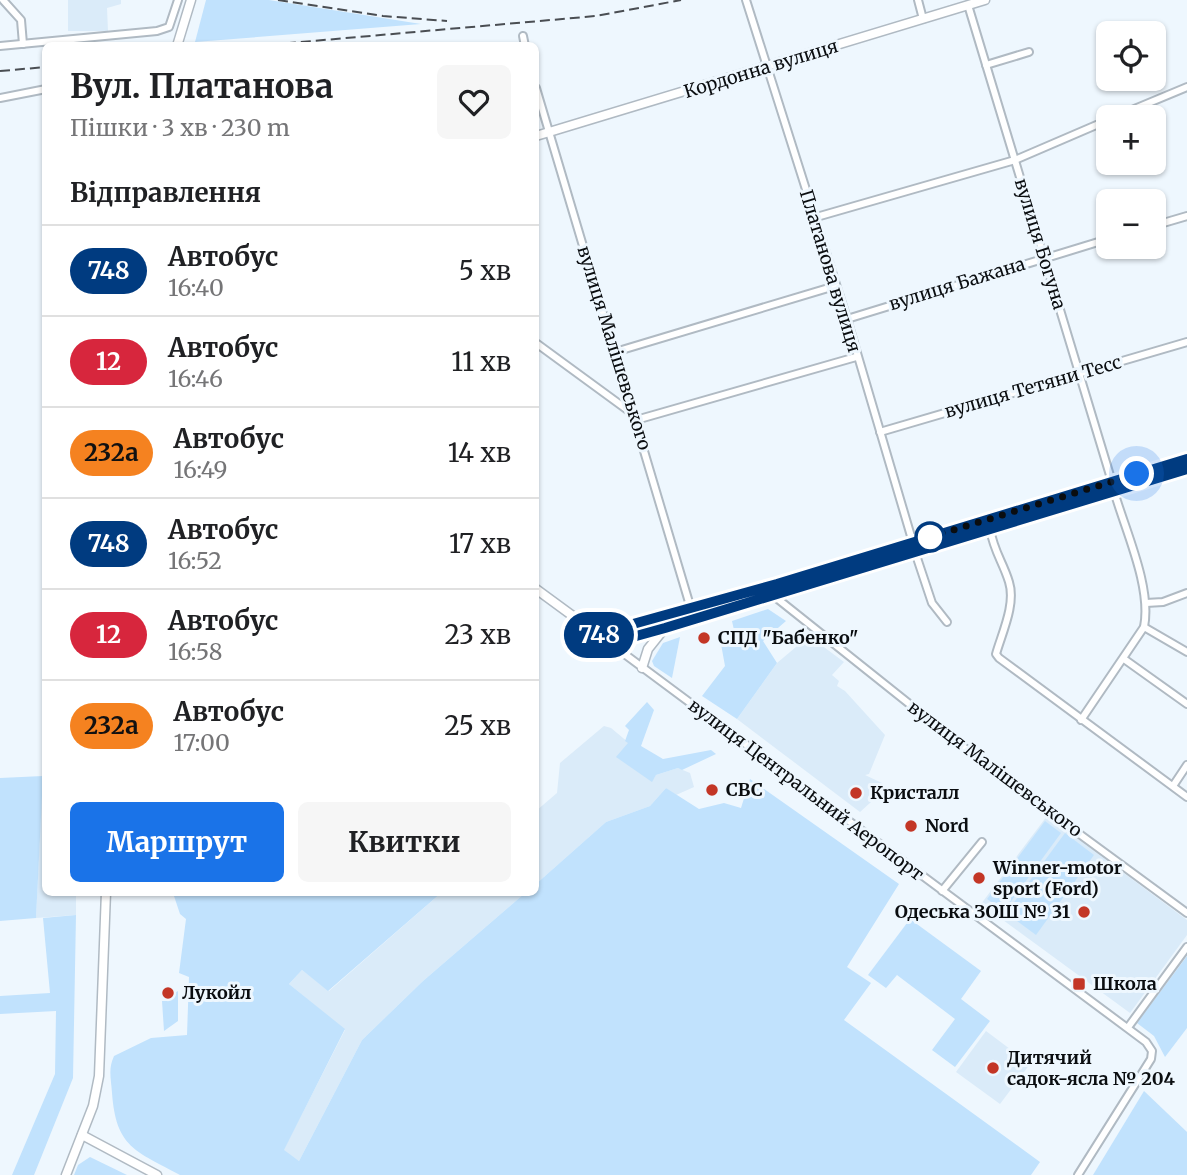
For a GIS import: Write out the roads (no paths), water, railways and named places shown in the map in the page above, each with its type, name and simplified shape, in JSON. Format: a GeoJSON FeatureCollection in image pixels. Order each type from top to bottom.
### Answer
{"type":"FeatureCollection","features":[{"type":"Feature","properties":{"kind":"main road"},"geometry":{"type":"LineString","coordinates":[[178,42],[191,0]]}},
{"type":"Feature","properties":{"kind":"main road","name":"Кордонна вулиця"},"geometry":{"type":"LineString","coordinates":[[539,135],[976,2]]}},
{"type":"Feature","properties":{"kind":"main road"},"geometry":{"type":"LineString","coordinates":[[539,591],[611,643],[774,596],[914,547],[990,529],[1187,459]]}},
{"type":"Feature","properties":{"kind":"main road"},"geometry":{"type":"LineString","coordinates":[[597,634],[914,547],[1113,486],[1187,469]]}},
{"type":"Feature","properties":{"kind":"main road"},"geometry":{"type":"LineString","coordinates":[[642,668],[648,649],[665,628]]}},
{"type":"Feature","properties":{"kind":"main road"},"geometry":{"type":"LineString","coordinates":[[66,1175],[93,1106],[101,1057],[106,896]]}},
{"type":"Feature","properties":{"kind":"main road"},"geometry":{"type":"LineString","coordinates":[[82,1135],[157,1175]]}},
{"type":"Feature","properties":{"kind":"street"},"geometry":{"type":"LineString","coordinates":[[3,0],[21,20],[25,34],[23,44]]}},
{"type":"Feature","properties":{"kind":"street"},"geometry":{"type":"LineString","coordinates":[[44,42],[157,31],[169,27],[178,0]]}},
{"type":"Feature","properties":{"kind":"street","name":"Платанова вулиця"},"geometry":{"type":"LineString","coordinates":[[746,0],[813,219],[847,318],[856,357],[932,603],[947,622]]}},
{"type":"Feature","properties":{"kind":"street"},"geometry":{"type":"LineString","coordinates":[[918,0],[923,19]]}},
{"type":"Feature","properties":{"kind":"street","name":"вулиця Богуна"},"geometry":{"type":"LineString","coordinates":[[976,2],[986,65],[1080,373],[1146,603]]}},
{"type":"Feature","properties":{"kind":"street"},"geometry":{"type":"LineString","coordinates":[[523,36],[524,42]]}},
{"type":"Feature","properties":{"kind":"street"},"geometry":{"type":"LineString","coordinates":[[0,46],[42,42]]}},
{"type":"Feature","properties":{"kind":"street"},"geometry":{"type":"LineString","coordinates":[[986,65],[1029,52]]}},
{"type":"Feature","properties":{"kind":"street"},"geometry":{"type":"LineString","coordinates":[[1144,105],[1187,87]]}},
{"type":"Feature","properties":{"kind":"street"},"geometry":{"type":"LineString","coordinates":[[0,99],[42,90]]}},
{"type":"Feature","properties":{"kind":"street","name":"вулиця Малішевського"},"geometry":{"type":"LineString","coordinates":[[539,98],[691,609]]}},
{"type":"Feature","properties":{"kind":"street"},"geometry":{"type":"LineString","coordinates":[[813,219],[1015,160],[1096,125]]}},
{"type":"Feature","properties":{"kind":"street"},"geometry":{"type":"LineString","coordinates":[[1166,222],[1187,216]]}},
{"type":"Feature","properties":{"kind":"street","name":"вулиця Бажана"},"geometry":{"type":"LineString","coordinates":[[847,318],[1096,242]]}},
{"type":"Feature","properties":{"kind":"street"},"geometry":{"type":"LineString","coordinates":[[615,352],[835,286]]}},
{"type":"Feature","properties":{"kind":"street","name":"вулиця Тетяни Тесс"},"geometry":{"type":"LineString","coordinates":[[880,432],[1187,342]]}},
{"type":"Feature","properties":{"kind":"street"},"geometry":{"type":"LineString","coordinates":[[539,345],[636,417],[856,357]]}},
{"type":"Feature","properties":{"kind":"street"},"geometry":{"type":"LineString","coordinates":[[990,529],[995,554],[1010,584],[1009,610],[996,654],[1026,681],[1187,797]]}},
{"type":"Feature","properties":{"kind":"street"},"geometry":{"type":"LineString","coordinates":[[1081,720],[1143,627],[1146,603],[1187,593]]}},
{"type":"Feature","properties":{"kind":"street","name":"вулиця Малішевського"},"geometry":{"type":"LineString","coordinates":[[774,596],[991,769],[1187,913]]}},
{"type":"Feature","properties":{"kind":"street"},"geometry":{"type":"LineString","coordinates":[[1143,627],[1187,652]]}},
{"type":"Feature","properties":{"kind":"street","name":"вулиця Центральний Аеропорт"},"geometry":{"type":"LineString","coordinates":[[611,643],[1146,1042],[1152,1051],[1151,1059],[1078,1175]]}},
{"type":"Feature","properties":{"kind":"street"},"geometry":{"type":"LineString","coordinates":[[1124,659],[1187,704]]}},
{"type":"Feature","properties":{"kind":"street"},"geometry":{"type":"LineString","coordinates":[[1172,786],[1187,765]]}},
{"type":"Feature","properties":{"kind":"street"},"geometry":{"type":"LineString","coordinates":[[942,891],[982,842]]}},
{"type":"Feature","properties":{"kind":"street"},"geometry":{"type":"LineString","coordinates":[[1129,1027],[1187,947]]}},
{"type":"Feature","properties":{"kind":"railway"},"geometry":{"type":"LineString","coordinates":[[278,0],[383,16],[447,21]]}},
{"type":"Feature","properties":{"kind":"railway"},"geometry":{"type":"LineString","coordinates":[[301,42],[596,16],[681,0]]}},
{"type":"Feature","properties":{"kind":"railway"},"geometry":{"type":"LineString","coordinates":[[0,71],[42,67]]}},
{"type":"Feature","properties":{"kind":"place","name":"СПД \"Бабенко\""},"geometry":{"type":"Point","coordinates":[704,638]}},
{"type":"Feature","properties":{"kind":"place","name":"СВС"},"geometry":{"type":"Point","coordinates":[712,790]}},
{"type":"Feature","properties":{"kind":"place","name":"Кристалл"},"geometry":{"type":"Point","coordinates":[856,793]}},
{"type":"Feature","properties":{"kind":"place","name":"Nord"},"geometry":{"type":"Point","coordinates":[911,826]}},
{"type":"Feature","properties":{"kind":"place","name":"Winner-motor sport (Ford)"},"geometry":{"type":"Point","coordinates":[979,878]}},
{"type":"Feature","properties":{"kind":"place","name":"Одеська ЗОШ № 31"},"geometry":{"type":"Point","coordinates":[1084,912]}},
{"type":"Feature","properties":{"kind":"place","name":"Школа"},"geometry":{"type":"Point","coordinates":[1079,984]}},
{"type":"Feature","properties":{"kind":"place","name":"Лукойл"},"geometry":{"type":"Point","coordinates":[168,993]}},
{"type":"Feature","properties":{"kind":"place","name":"Дитячий садок-ясла № 204"},"geometry":{"type":"Point","coordinates":[993,1068]}}]}
